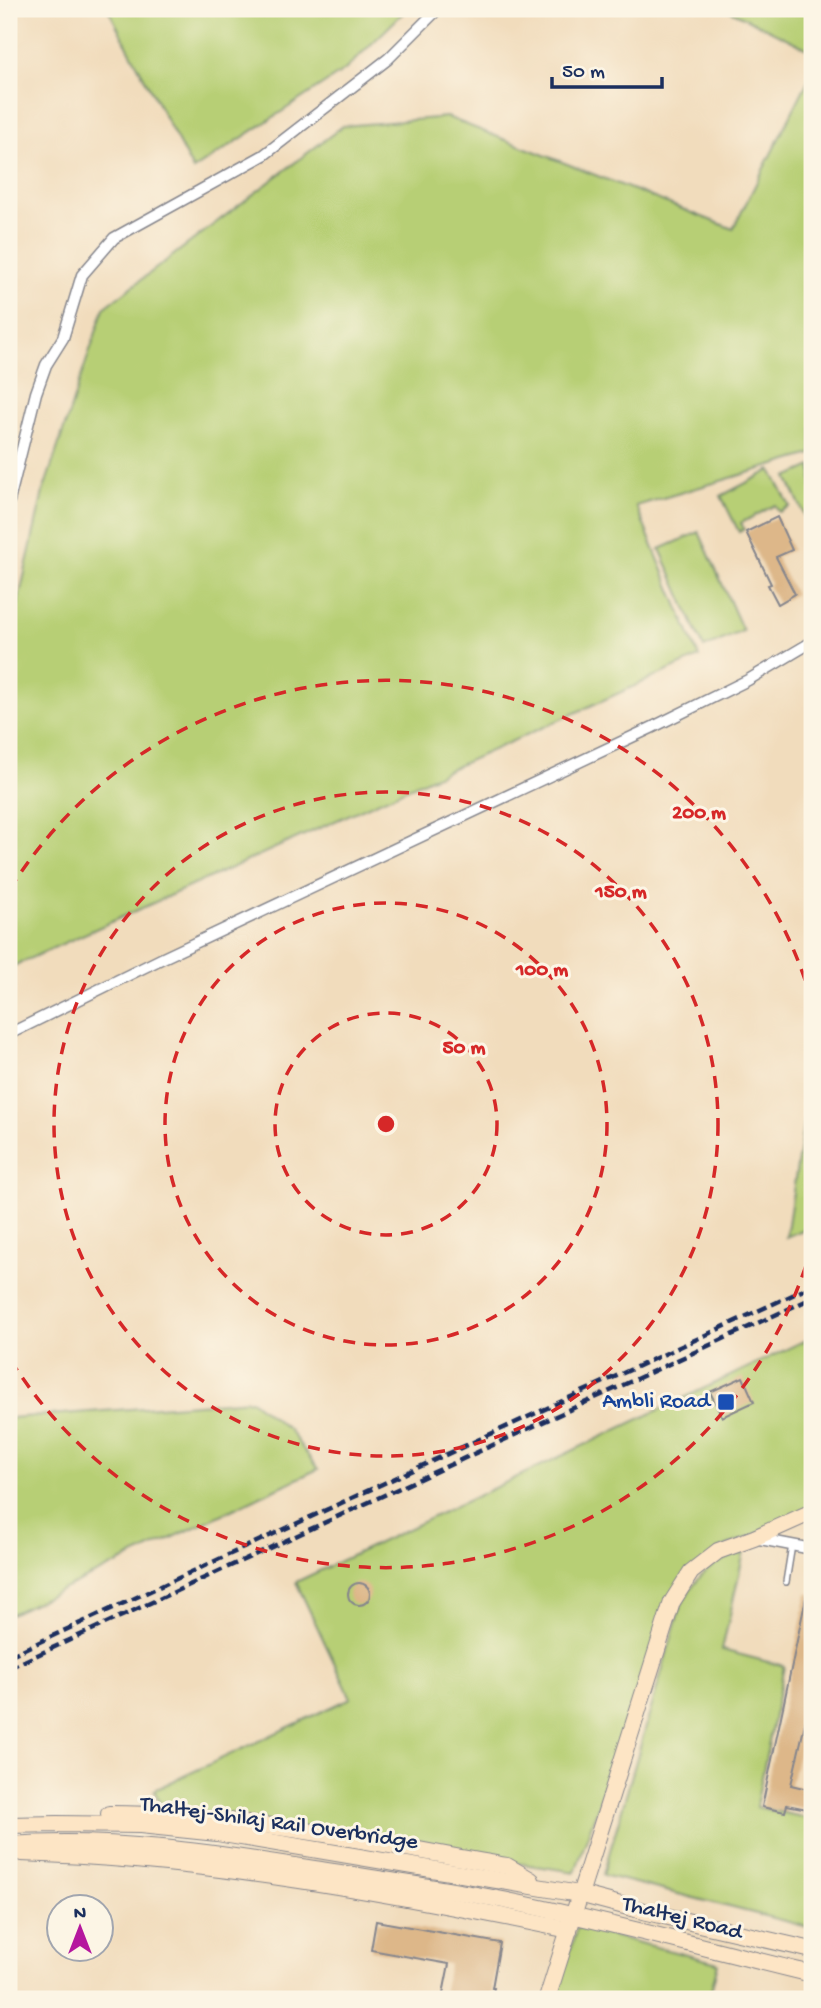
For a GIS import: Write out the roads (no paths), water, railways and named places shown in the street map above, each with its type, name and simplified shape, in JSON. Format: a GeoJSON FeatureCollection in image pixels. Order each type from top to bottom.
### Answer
{"type":"FeatureCollection","features":[{"type":"Feature","properties":{"kind":"street"},"geometry":{"type":"LineString","coordinates":[[9,501],[36,393],[46,365],[62,338],[82,275],[114,239],[264,155],[388,59],[438,9]]}},
{"type":"Feature","properties":{"kind":"street"},"geometry":{"type":"LineString","coordinates":[[9,452],[20,457]]}},
{"type":"Feature","properties":{"kind":"street"},"geometry":{"type":"LineString","coordinates":[[9,1034],[161,959],[651,728],[748,680],[812,642]]}},
{"type":"Feature","properties":{"kind":"street"},"geometry":{"type":"LineString","coordinates":[[547,1999],[672,1602],[691,1572],[718,1551],[812,1512]]}},
{"type":"Feature","properties":{"kind":"street"},"geometry":{"type":"LineString","coordinates":[[754,1538],[812,1549]]}},
{"type":"Feature","properties":{"kind":"street"},"geometry":{"type":"LineString","coordinates":[[9,1815],[140,1814],[221,1819],[507,1866],[542,1887]]}},
{"type":"Feature","properties":{"kind":"street","name":"Thaltej-Shilaj Rail Overbridge"},"geometry":{"type":"LineString","coordinates":[[9,1825],[140,1825],[217,1833],[542,1887]]}},
{"type":"Feature","properties":{"kind":"street","name":"Thaltej-Shilaj Rail Overbridge"},"geometry":{"type":"LineString","coordinates":[[9,1845],[44,1842],[146,1846],[219,1854],[541,1908]]}},
{"type":"Feature","properties":{"kind":"street"},"geometry":{"type":"LineString","coordinates":[[9,1853],[119,1857],[218,1869],[464,1909],[571,1923]]}},
{"type":"Feature","properties":{"kind":"street","name":"Thaltej Road"},"geometry":{"type":"LineString","coordinates":[[542,1887],[812,1950]]}},
{"type":"Feature","properties":{"kind":"street","name":"Thaltej Road"},"geometry":{"type":"LineString","coordinates":[[541,1908],[571,1923],[812,1974]]}},
{"type":"Feature","properties":{"kind":"lane"},"geometry":{"type":"LineString","coordinates":[[786,1582],[792,1545]]}},
{"type":"Feature","properties":{"kind":"railway"},"geometry":{"type":"LineString","coordinates":[[9,1656],[812,1286]]}},
{"type":"Feature","properties":{"kind":"railway"},"geometry":{"type":"LineString","coordinates":[[9,1668],[812,1298]]}},
{"type":"Feature","properties":{"kind":"place","name":"Ambli Road"},"geometry":{"type":"Point","coordinates":[726,1402]}}]}
